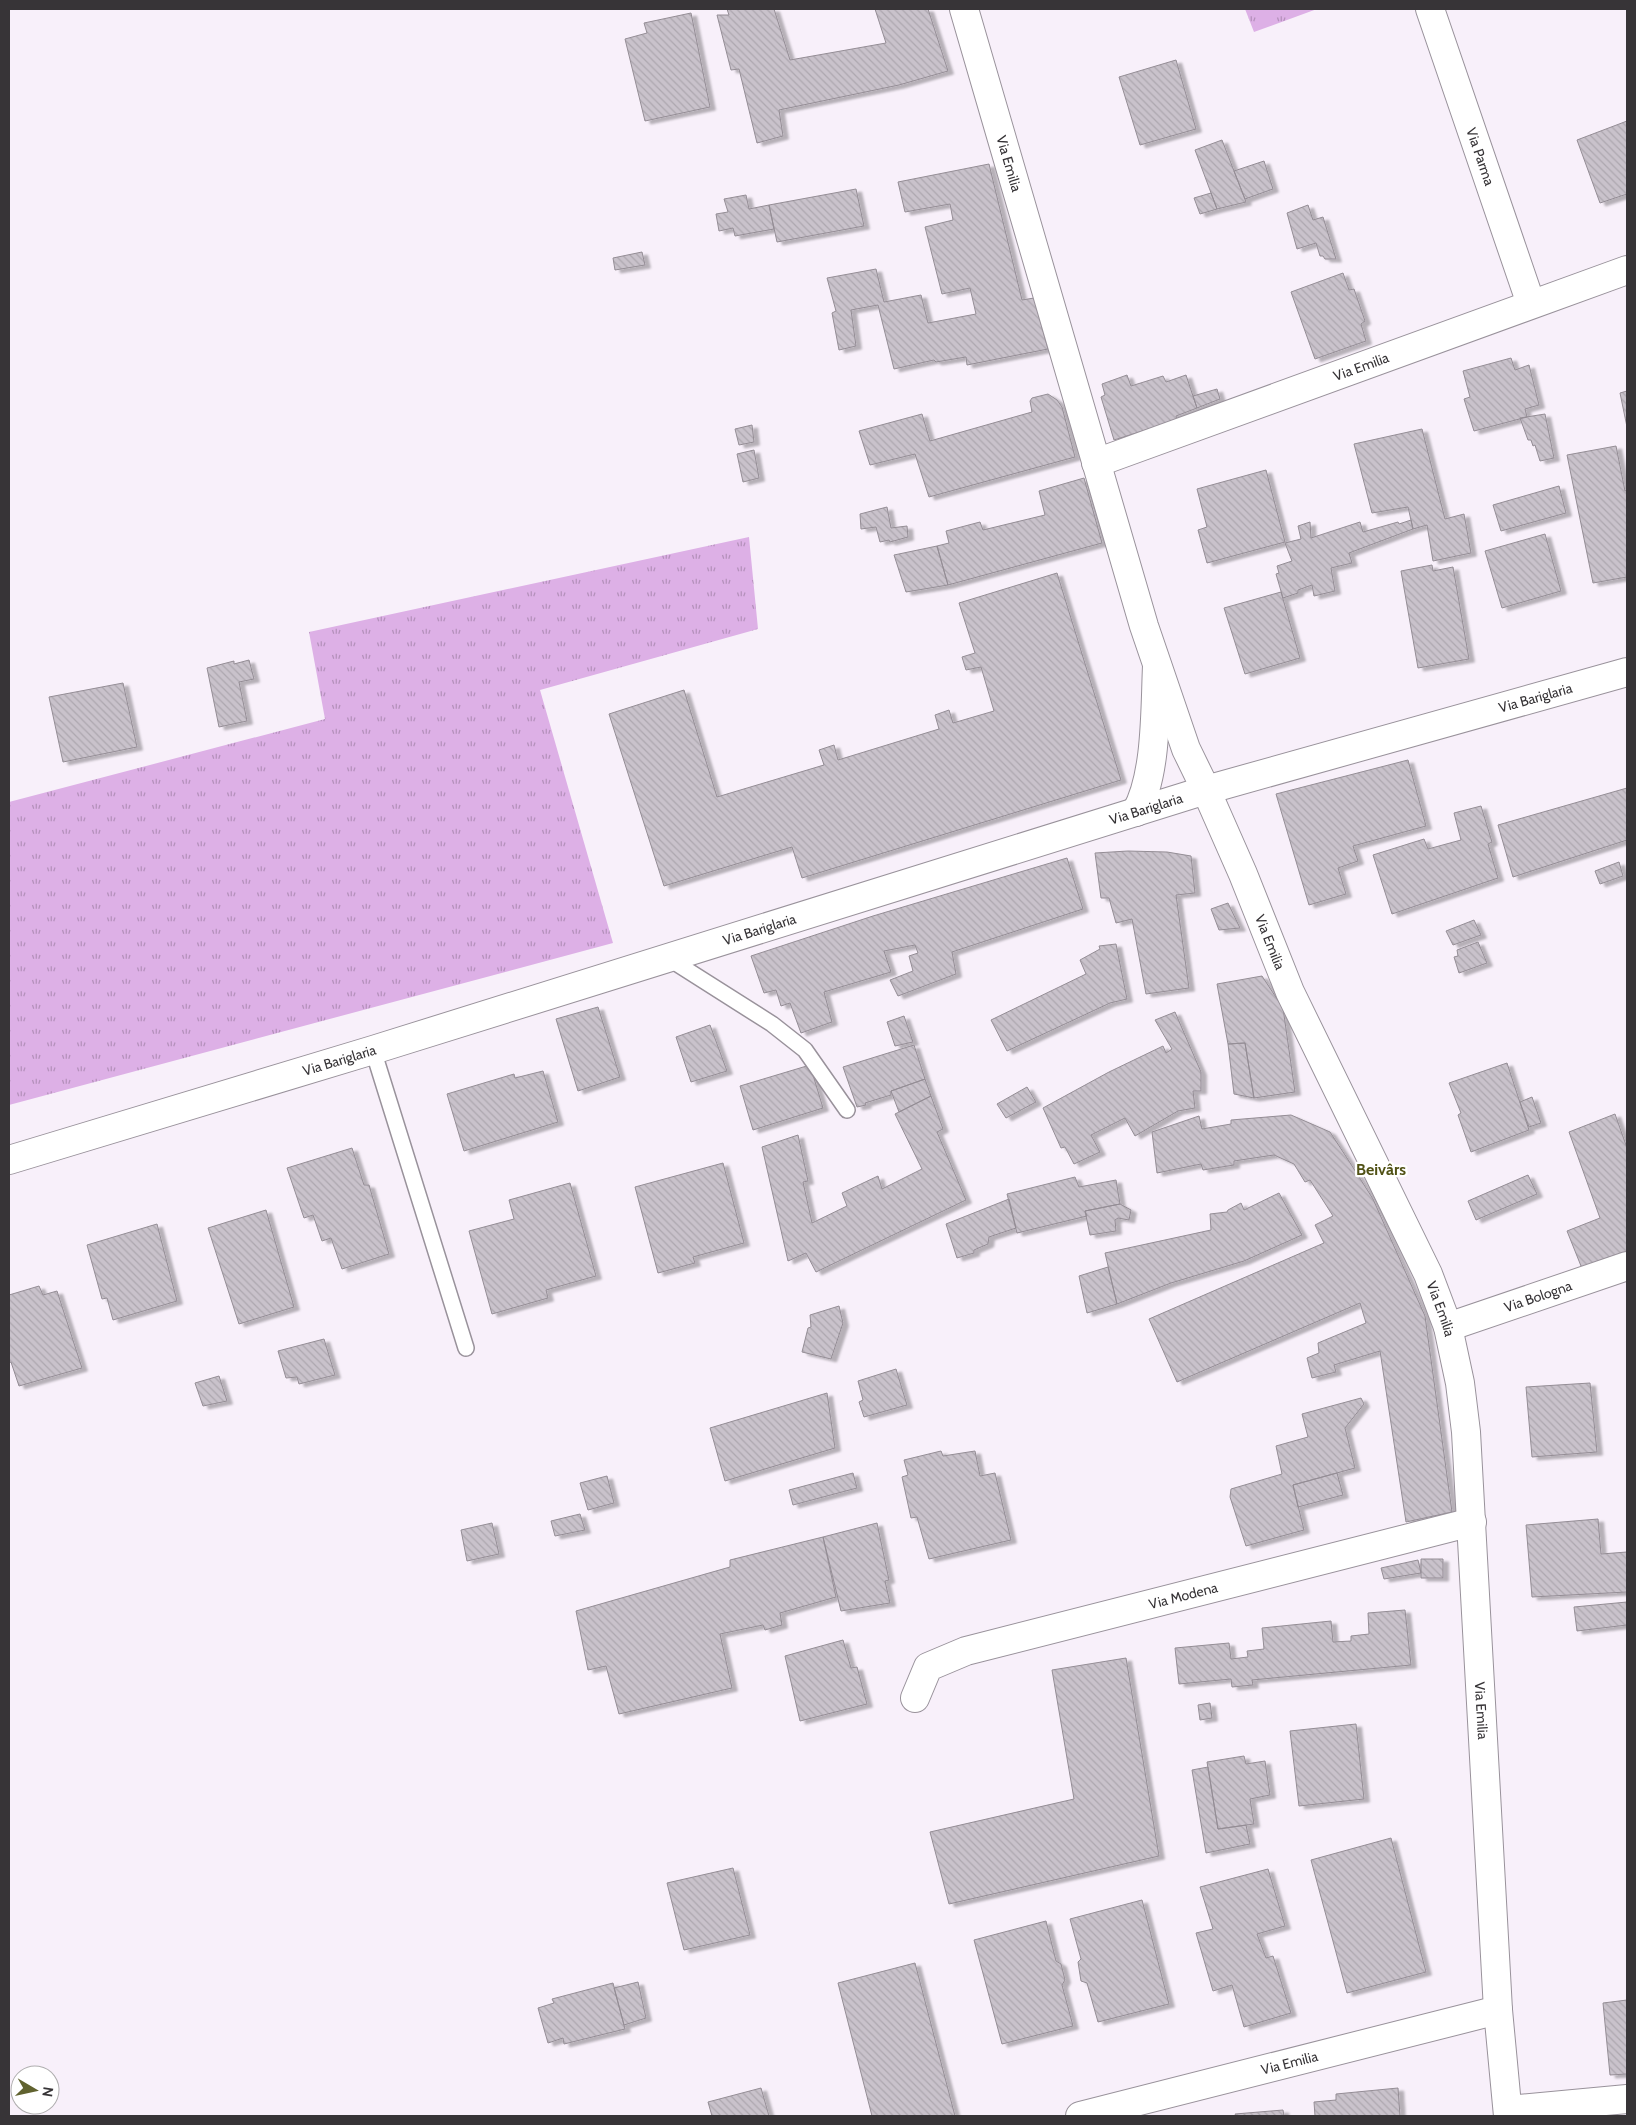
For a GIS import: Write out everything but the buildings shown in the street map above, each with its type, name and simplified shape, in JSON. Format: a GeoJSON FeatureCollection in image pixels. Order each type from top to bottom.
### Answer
{"type":"FeatureCollection","features":[{"type":"Feature","properties":{"kind":"street","name":"Via Emilia"},"geometry":{"type":"LineString","coordinates":[[964,9],[1096,463],[1157,666],[1186,749],[1243,874],[1290,992],[1428,1274],[1448,1327],[1462,1393],[1466,1432],[1498,2010],[1508,2113],[1627,2099]]}},
{"type":"Feature","properties":{"kind":"street","name":"Via Parma"},"geometry":{"type":"LineString","coordinates":[[1430,9],[1531,304]]}},
{"type":"Feature","properties":{"kind":"street","name":"Via Emilia"},"geometry":{"type":"LineString","coordinates":[[1096,463],[1627,270]]}},
{"type":"Feature","properties":{"kind":"street","name":"Via Emilia"},"geometry":{"type":"LineString","coordinates":[[1136,812],[1145,794],[1149,773],[1157,666]]}},
{"type":"Feature","properties":{"kind":"street","name":"Via Bariglaria"},"geometry":{"type":"LineString","coordinates":[[9,1160],[373,1050],[1206,790],[1627,672]]}},
{"type":"Feature","properties":{"kind":"street","name":"Via Bologna"},"geometry":{"type":"LineString","coordinates":[[1448,1327],[1627,1266]]}},
{"type":"Feature","properties":{"kind":"street","name":"Via Modena"},"geometry":{"type":"LineString","coordinates":[[915,1698],[928,1667],[966,1651],[1472,1522]]}},
{"type":"Feature","properties":{"kind":"street","name":"Via Emilia"},"geometry":{"type":"LineString","coordinates":[[1080,2116],[1498,2010]]}},
{"type":"Feature","properties":{"kind":"lane"},"geometry":{"type":"LineString","coordinates":[[668,958],[772,1024],[805,1050],[847,1110]]}},
{"type":"Feature","properties":{"kind":"lane"},"geometry":{"type":"LineString","coordinates":[[373,1050],[466,1348]]}},
{"type":"Feature","properties":{"kind":"green space"},"geometry":{"type":"Polygon","coordinates":[[[1245,9],[1317,9],[1254,32],[1245,9]]]}},
{"type":"Feature","properties":{"kind":"green space"},"geometry":{"type":"Polygon","coordinates":[[[749,537],[758,629],[540,690],[613,943],[9,1105],[9,802],[325,719],[309,632],[749,537]]]}},
{"type":"Feature","properties":{"kind":"district","name":"Beivârs"},"geometry":{"type":"Point","coordinates":[1381,1169]}}]}
